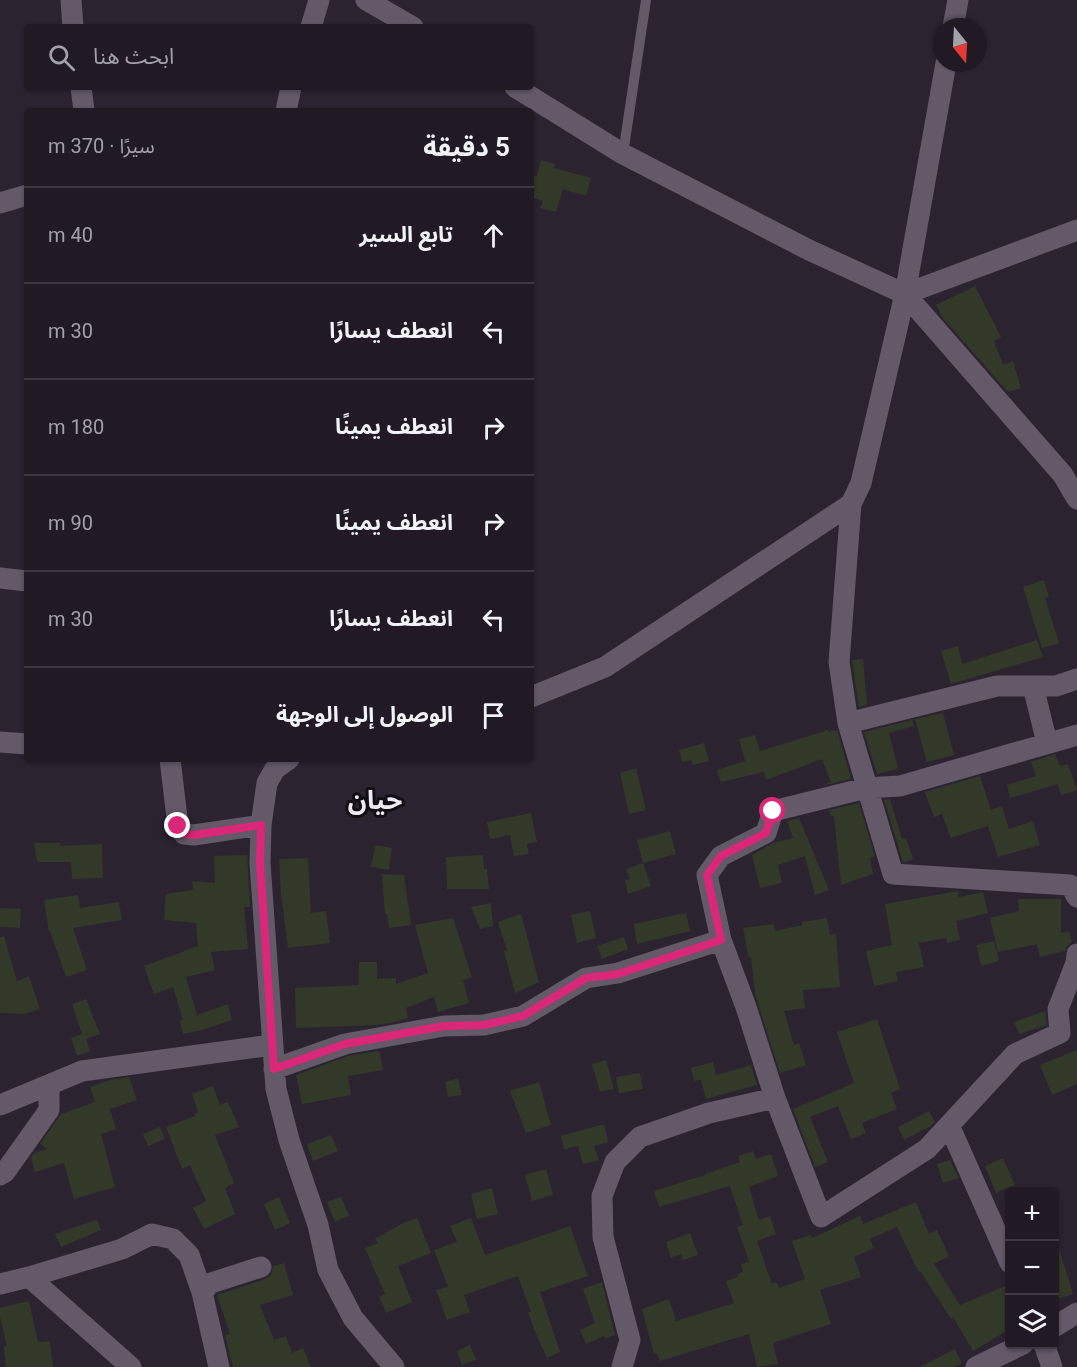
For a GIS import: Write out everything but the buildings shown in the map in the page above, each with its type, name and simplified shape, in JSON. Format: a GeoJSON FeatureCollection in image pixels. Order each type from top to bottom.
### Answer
{"type":"FeatureCollection","features":[{"type":"Feature","properties":{"kind":"street"},"geometry":{"type":"LineString","coordinates":[[71,0],[73,24]]}},
{"type":"Feature","properties":{"kind":"street"},"geometry":{"type":"LineString","coordinates":[[312,24],[319,0]]}},
{"type":"Feature","properties":{"kind":"street"},"geometry":{"type":"LineString","coordinates":[[366,0],[408,24]]}},
{"type":"Feature","properties":{"kind":"street"},"geometry":{"type":"LineString","coordinates":[[955,18],[958,0]]}},
{"type":"Feature","properties":{"kind":"street"},"geometry":{"type":"LineString","coordinates":[[944,72],[905,294],[861,483],[850,504],[839,662],[848,723],[893,874],[1070,885],[1077,897]]}},
{"type":"Feature","properties":{"kind":"street"},"geometry":{"type":"LineString","coordinates":[[81,90],[84,108]]}},
{"type":"Feature","properties":{"kind":"street"},"geometry":{"type":"LineString","coordinates":[[287,108],[290,90]]}},
{"type":"Feature","properties":{"kind":"street"},"geometry":{"type":"LineString","coordinates":[[520,90],[623,154],[809,250],[905,294],[1063,475],[1077,500]]}},
{"type":"Feature","properties":{"kind":"street"},"geometry":{"type":"LineString","coordinates":[[0,203],[24,196]]}},
{"type":"Feature","properties":{"kind":"street"},"geometry":{"type":"LineString","coordinates":[[905,294],[1077,230]]}},
{"type":"Feature","properties":{"kind":"street"},"geometry":{"type":"LineString","coordinates":[[534,696],[605,666],[850,504]]}},
{"type":"Feature","properties":{"kind":"street"},"geometry":{"type":"LineString","coordinates":[[0,578],[24,581]]}},
{"type":"Feature","properties":{"kind":"street"},"geometry":{"type":"LineString","coordinates":[[848,723],[997,686],[1056,686],[1077,679]]}},
{"type":"Feature","properties":{"kind":"street"},"geometry":{"type":"LineString","coordinates":[[1033,686],[1047,743]]}},
{"type":"Feature","properties":{"kind":"street"},"geometry":{"type":"LineString","coordinates":[[1077,735],[900,786],[866,788],[773,811],[766,833],[721,856],[707,875],[721,940],[746,1007],[775,1098],[821,1216],[927,1149],[1015,1054],[1060,1034],[1058,1009],[1076,963],[1077,954]]}},
{"type":"Feature","properties":{"kind":"street"},"geometry":{"type":"LineString","coordinates":[[0,742],[24,744]]}},
{"type":"Feature","properties":{"kind":"street"},"geometry":{"type":"LineString","coordinates":[[170,762],[178,826],[184,834],[194,835],[261,825]]}},
{"type":"Feature","properties":{"kind":"street"},"geometry":{"type":"LineString","coordinates":[[285,762],[275,769],[267,783],[261,825],[260,863],[276,1089],[289,1140],[318,1225],[328,1270],[353,1318],[387,1366]]}},
{"type":"Feature","properties":{"kind":"street"},"geometry":{"type":"LineString","coordinates":[[274,1069],[345,1044],[444,1026],[484,1025],[523,1016],[586,978],[618,974],[721,940]]}},
{"type":"Feature","properties":{"kind":"street"},"geometry":{"type":"LineString","coordinates":[[0,1105],[82,1071],[272,1045]]}},
{"type":"Feature","properties":{"kind":"street"},"geometry":{"type":"LineString","coordinates":[[0,1175],[5,1172],[49,1110],[49,1085]]}},
{"type":"Feature","properties":{"kind":"street"},"geometry":{"type":"LineString","coordinates":[[622,1367],[630,1340],[603,1237],[602,1196],[615,1162],[640,1137],[709,1113],[775,1098]]}},
{"type":"Feature","properties":{"kind":"street"},"geometry":{"type":"LineString","coordinates":[[949,1125],[1005,1252]]}},
{"type":"Feature","properties":{"kind":"street"},"geometry":{"type":"LineString","coordinates":[[0,1284],[122,1249],[152,1234],[173,1239],[189,1256],[202,1292],[219,1367]]}},
{"type":"Feature","properties":{"kind":"street"},"geometry":{"type":"LineString","coordinates":[[202,1292],[211,1283],[261,1267]]}},
{"type":"Feature","properties":{"kind":"street"},"geometry":{"type":"LineString","coordinates":[[29,1277],[131,1367]]}},
{"type":"Feature","properties":{"kind":"street"},"geometry":{"type":"LineString","coordinates":[[1059,1324],[1077,1313]]}},
{"type":"Feature","properties":{"kind":"street"},"geometry":{"type":"LineString","coordinates":[[976,1367],[1013,1349]]}},
{"type":"Feature","properties":{"kind":"street"},"geometry":{"type":"LineString","coordinates":[[1046,1349],[1052,1367]]}},
{"type":"Feature","properties":{"kind":"lane"},"geometry":{"type":"LineString","coordinates":[[623,154],[646,0]]}},
{"type":"Feature","properties":{"kind":"district","name":"حيان"},"geometry":{"type":"Point","coordinates":[375,800]}},
{"type":"Feature","properties":{"kind":"route"},"geometry":{"type":"LineString","coordinates":[[178,826],[184,834],[194,835],[261,825],[260,863],[274,1069],[345,1044],[444,1026],[484,1025],[523,1016],[586,978],[618,974],[721,940],[707,875],[721,856],[766,833],[773,811]]}}]}
